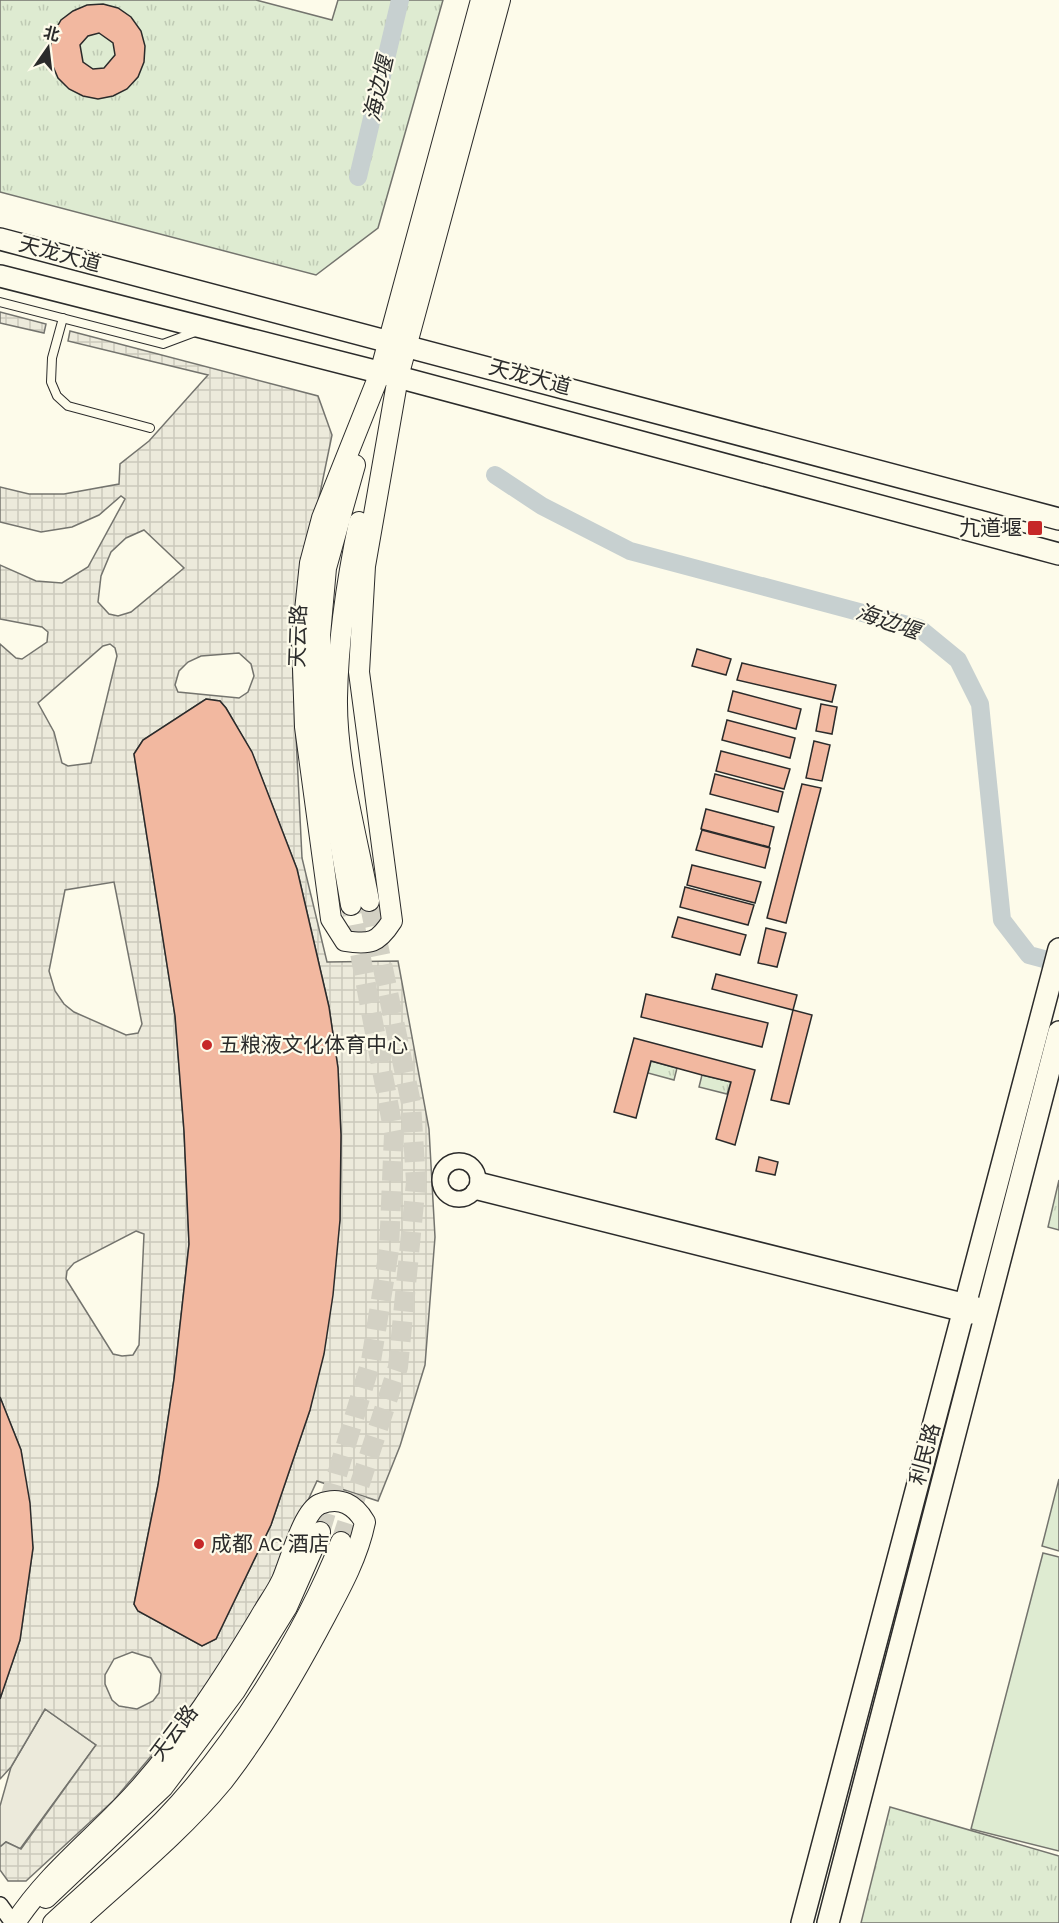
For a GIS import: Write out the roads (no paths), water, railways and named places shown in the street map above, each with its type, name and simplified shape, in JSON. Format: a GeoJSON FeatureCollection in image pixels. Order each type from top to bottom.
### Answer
{"type":"FeatureCollection","features":[{"type":"Feature","properties":{"kind":"main road","name":"天龙大道"},"geometry":{"type":"LineString","coordinates":[[0,239],[398,342],[1059,519]]}},
{"type":"Feature","properties":{"kind":"main road","name":"天龙大道"},"geometry":{"type":"LineString","coordinates":[[0,276],[389,375],[1059,554]]}},
{"type":"Feature","properties":{"kind":"main road","name":"利民路"},"geometry":{"type":"LineString","coordinates":[[802,1923],[1059,949]]}},
{"type":"Feature","properties":{"kind":"main road","name":"利民路"},"geometry":{"type":"LineString","coordinates":[[828,1923],[988,1314],[1059,1032]]}},
{"type":"Feature","properties":{"kind":"street"},"geometry":{"type":"LineString","coordinates":[[398,342],[481,0]]}},
{"type":"Feature","properties":{"kind":"street"},"geometry":{"type":"LineString","coordinates":[[389,375],[322,518],[310,563],[302,639],[305,727],[331,919],[345,941],[365,944],[383,936],[392,921],[359,672],[365,566],[389,375],[500,0]]}},
{"type":"Feature","properties":{"kind":"street","name":"天云路"},"geometry":{"type":"LineString","coordinates":[[360,903],[321,732],[320,635],[326,568],[389,375]]}},
{"type":"Feature","properties":{"kind":"street"},"geometry":{"type":"LineString","coordinates":[[476,1185],[988,1314]]}},
{"type":"Feature","properties":{"kind":"street"},"geometry":{"type":"LineString","coordinates":[[0,1905],[14,1923],[35,1892],[138,1790],[216,1689],[281,1581],[309,1514],[318,1504],[346,1502],[358,1510],[365,1522],[360,1545],[341,1587],[297,1668],[224,1780],[180,1827],[75,1923]]}},
{"type":"Feature","properties":{"kind":"street","name":"天云路"},"geometry":{"type":"LineString","coordinates":[[14,1923],[68,1879],[163,1787],[236,1691],[288,1607],[320,1532]]}},
{"type":"Feature","properties":{"kind":"street"},"geometry":{"type":"LineString","coordinates":[[53,1923],[164,1820],[230,1740],[315,1600],[341,1542]]}},
{"type":"Feature","properties":{"kind":"lane"},"geometry":{"type":"LineString","coordinates":[[0,302],[163,344],[205,328]]}},
{"type":"Feature","properties":{"kind":"lane"},"geometry":{"type":"LineString","coordinates":[[63,318],[52,358],[51,382],[57,396],[68,406],[150,428]]}},
{"type":"Feature","properties":{"kind":"waterway","name":"海边堰"},"geometry":{"type":"LineString","coordinates":[[358,177],[400,0]]}},
{"type":"Feature","properties":{"kind":"waterway","name":"海边堰"},"geometry":{"type":"LineString","coordinates":[[495,475],[542,506],[630,551],[919,628],[958,660],[980,704],[1002,920],[1029,955],[1059,963]]}},
{"type":"Feature","properties":{"kind":"tunnel"},"geometry":{"type":"LineString","coordinates":[[341,1542],[398,1367],[416,1182],[411,1103],[369,901]]}},
{"type":"Feature","properties":{"kind":"tunnel"},"geometry":{"type":"LineString","coordinates":[[320,1532],[371,1361],[389,1250],[394,1134],[351,905]]}},
{"type":"Feature","properties":{"kind":"place","name":"九道堰"},"geometry":{"type":"Point","coordinates":[1035,528]}},
{"type":"Feature","properties":{"kind":"place","name":"五粮液文化体育中心"},"geometry":{"type":"Point","coordinates":[207,1045]}},
{"type":"Feature","properties":{"kind":"place","name":"成都 AC 酒店"},"geometry":{"type":"Point","coordinates":[199,1544]}}]}
